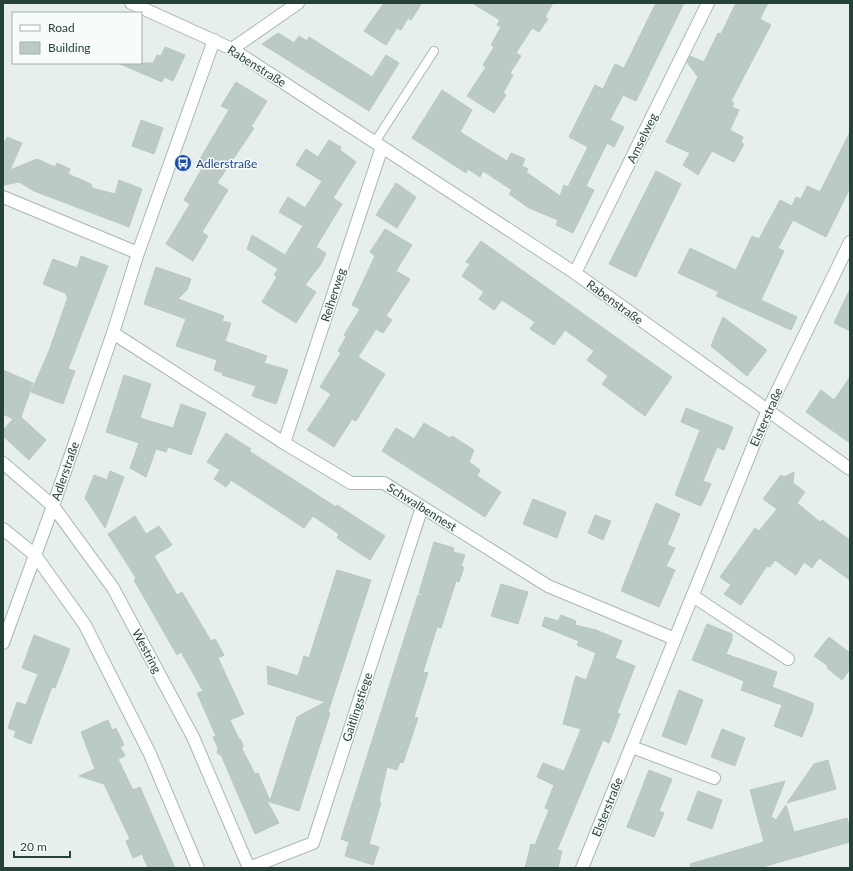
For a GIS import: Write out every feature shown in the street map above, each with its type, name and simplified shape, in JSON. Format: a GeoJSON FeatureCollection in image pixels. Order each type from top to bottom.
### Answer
{"type":"FeatureCollection","features":[{"type":"Feature","properties":{"kind":"street","name":"Rabenstraße"},"geometry":{"type":"LineString","coordinates":[[131,3],[232,49],[379,144],[575,273],[767,412],[794,428],[850,469]]}},
{"type":"Feature","properties":{"kind":"street"},"geometry":{"type":"LineString","coordinates":[[232,49],[298,3]]}},
{"type":"Feature","properties":{"kind":"street","name":"Amselweg"},"geometry":{"type":"LineString","coordinates":[[575,273],[708,3]]}},
{"type":"Feature","properties":{"kind":"street","name":"Adlerstraße"},"geometry":{"type":"LineString","coordinates":[[3,643],[53,506],[113,333],[138,253],[214,40]]}},
{"type":"Feature","properties":{"kind":"street","name":"Reiherweg"},"geometry":{"type":"LineString","coordinates":[[284,443],[379,144]]}},
{"type":"Feature","properties":{"kind":"street"},"geometry":{"type":"LineString","coordinates":[[3,197],[138,253]]}},
{"type":"Feature","properties":{"kind":"street","name":"Elsterstraße"},"geometry":{"type":"LineString","coordinates":[[582,868],[767,412],[850,242]]}},
{"type":"Feature","properties":{"kind":"street","name":"Schwalbennest"},"geometry":{"type":"LineString","coordinates":[[113,333],[284,443],[351,483],[384,483],[548,586],[675,639]]}},
{"type":"Feature","properties":{"kind":"street","name":"Westring"},"geometry":{"type":"LineString","coordinates":[[3,463],[53,506],[113,588],[193,737],[249,868]]}},
{"type":"Feature","properties":{"kind":"street","name":"Gaitlingstiege"},"geometry":{"type":"LineString","coordinates":[[249,868],[313,842],[422,507]]}},
{"type":"Feature","properties":{"kind":"street"},"geometry":{"type":"LineString","coordinates":[[3,529],[35,555],[85,625],[150,754],[198,868]]}},
{"type":"Feature","properties":{"kind":"street"},"geometry":{"type":"LineString","coordinates":[[693,596],[788,659]]}},
{"type":"Feature","properties":{"kind":"street"},"geometry":{"type":"LineString","coordinates":[[632,747],[714,778]]}},
{"type":"Feature","properties":{"kind":"lane"},"geometry":{"type":"LineString","coordinates":[[379,144],[434,51]]}},
{"type":"Feature","properties":{"kind":"building"},"geometry":{"type":"Polygon","coordinates":[[[384,3],[422,3],[411,20],[408,18],[401,30],[397,28],[386,45],[364,31],[384,3]]]}},
{"type":"Feature","properties":{"kind":"building"},"geometry":{"type":"Polygon","coordinates":[[[472,3],[553,3],[545,17],[548,19],[539,32],[532,28],[516,53],[521,56],[510,73],[513,75],[503,93],[506,95],[494,113],[467,96],[486,67],[483,65],[494,47],[491,45],[501,27],[497,25],[500,20],[472,3]]]}},
{"type":"Feature","properties":{"kind":"building"},"geometry":{"type":"Polygon","coordinates":[[[656,3],[684,3],[636,101],[623,95],[610,120],[624,127],[614,147],[607,143],[586,186],[594,190],[573,233],[556,225],[558,220],[529,208],[509,194],[512,190],[483,171],[480,177],[468,169],[466,173],[412,138],[442,90],[472,110],[460,132],[507,161],[511,153],[525,159],[522,166],[528,169],[526,172],[560,196],[564,185],[568,187],[588,147],[569,137],[595,85],[603,89],[615,64],[624,68],[656,3]]]}},
{"type":"Feature","properties":{"kind":"building"},"geometry":{"type":"Polygon","coordinates":[[[736,3],[768,3],[760,19],[771,25],[731,101],[734,103],[732,107],[739,110],[730,130],[743,137],[741,143],[744,144],[734,162],[712,151],[698,175],[683,165],[690,153],[666,142],[698,77],[687,62],[690,56],[704,62],[718,33],[721,34],[736,3]]]}},
{"type":"Feature","properties":{"kind":"building"},"geometry":{"type":"Polygon","coordinates":[[[278,33],[294,43],[299,36],[307,41],[309,37],[372,77],[386,55],[399,63],[369,111],[262,44],[278,33]]]}},
{"type":"Feature","properties":{"kind":"building"},"geometry":{"type":"Polygon","coordinates":[[[165,47],[185,55],[173,81],[164,77],[162,82],[120,64],[153,63],[157,55],[161,56],[165,47]]]}},
{"type":"Feature","properties":{"kind":"building"},"geometry":{"type":"Polygon","coordinates":[[[236,82],[267,101],[251,127],[254,128],[217,183],[228,190],[202,232],[208,236],[193,261],[166,244],[190,204],[184,200],[204,165],[198,162],[229,110],[221,106],[236,82]]]}},
{"type":"Feature","properties":{"kind":"building"},"geometry":{"type":"Polygon","coordinates":[[[141,120],[163,128],[154,154],[132,146],[141,120]]]}},
{"type":"Feature","properties":{"kind":"building"},"geometry":{"type":"Polygon","coordinates":[[[850,132],[850,188],[826,237],[793,220],[778,248],[784,251],[761,300],[797,317],[791,330],[716,296],[719,292],[678,273],[690,248],[736,270],[752,236],[759,239],[780,200],[792,206],[796,197],[801,199],[807,186],[820,192],[850,132]]]}},
{"type":"Feature","properties":{"kind":"building"},"geometry":{"type":"Polygon","coordinates":[[[7,137],[22,143],[10,170],[37,159],[55,167],[57,163],[70,169],[68,174],[91,184],[92,188],[115,194],[119,180],[142,189],[129,227],[34,191],[19,182],[4,185],[3,187],[3,145],[7,137]]]}},
{"type":"Feature","properties":{"kind":"building"},"geometry":{"type":"Polygon","coordinates":[[[329,140],[341,147],[340,150],[356,162],[333,198],[342,204],[316,247],[326,253],[321,264],[305,285],[316,292],[296,323],[262,302],[277,277],[274,275],[278,269],[247,249],[252,235],[285,255],[303,226],[279,212],[288,197],[305,208],[322,181],[296,165],[306,149],[318,157],[329,140]]]}},
{"type":"Feature","properties":{"kind":"building"},"geometry":{"type":"Polygon","coordinates":[[[656,171],[681,184],[636,277],[609,264],[656,171]]]}},
{"type":"Feature","properties":{"kind":"building"},"geometry":{"type":"Polygon","coordinates":[[[396,183],[416,197],[397,228],[376,215],[396,183]]]}},
{"type":"Feature","properties":{"kind":"building"},"geometry":{"type":"Polygon","coordinates":[[[385,229],[412,245],[396,271],[410,279],[386,316],[392,320],[383,333],[376,329],[358,357],[385,374],[356,421],[352,419],[334,447],[307,430],[331,394],[320,387],[341,353],[338,351],[346,337],[344,335],[360,309],[352,305],[375,256],[370,252],[385,229]]]}},
{"type":"Feature","properties":{"kind":"building"},"geometry":{"type":"Polygon","coordinates":[[[481,241],[672,377],[645,416],[602,384],[608,376],[587,360],[594,351],[565,330],[554,345],[530,329],[535,322],[502,300],[494,310],[479,299],[484,292],[462,276],[470,264],[466,262],[481,241]]]}},
{"type":"Feature","properties":{"kind":"building"},"geometry":{"type":"Polygon","coordinates":[[[81,256],[108,266],[68,369],[75,371],[63,404],[31,392],[49,351],[68,297],[66,296],[67,294],[43,284],[53,259],[77,268],[81,256]]]}},
{"type":"Feature","properties":{"kind":"building"},"geometry":{"type":"Polygon","coordinates":[[[156,267],[191,279],[187,290],[178,299],[224,316],[222,321],[231,323],[225,341],[267,356],[264,363],[288,370],[276,404],[252,396],[256,386],[222,375],[223,373],[214,370],[217,360],[176,346],[186,319],[144,304],[156,267]]]}},
{"type":"Feature","properties":{"kind":"building"},"geometry":{"type":"Polygon","coordinates":[[[850,289],[850,331],[834,323],[850,289]]]}},
{"type":"Feature","properties":{"kind":"building"},"geometry":{"type":"Polygon","coordinates":[[[723,317],[767,350],[747,376],[711,346],[723,317]]]}},
{"type":"Feature","properties":{"kind":"building"},"geometry":{"type":"Polygon","coordinates":[[[3,370],[33,383],[21,417],[46,440],[29,460],[3,436],[3,430],[13,419],[3,414],[3,370]]]}},
{"type":"Feature","properties":{"kind":"building"},"geometry":{"type":"Polygon","coordinates":[[[124,375],[151,384],[140,418],[173,428],[181,404],[206,413],[191,455],[168,447],[166,452],[156,449],[146,477],[130,468],[139,443],[106,432],[124,375]]]}},
{"type":"Feature","properties":{"kind":"building"},"geometry":{"type":"Polygon","coordinates":[[[850,377],[850,443],[806,412],[821,390],[834,400],[850,377]]]}},
{"type":"Feature","properties":{"kind":"building"},"geometry":{"type":"Polygon","coordinates":[[[686,408],[733,427],[724,450],[717,447],[703,481],[711,484],[701,506],[675,495],[700,430],[681,422],[686,408]]]}},
{"type":"Feature","properties":{"kind":"building"},"geometry":{"type":"Polygon","coordinates":[[[424,423],[450,438],[452,436],[474,450],[469,462],[480,470],[477,476],[501,492],[485,517],[382,451],[396,428],[414,439],[424,423]]]}},
{"type":"Feature","properties":{"kind":"building"},"geometry":{"type":"Polygon","coordinates":[[[226,433],[251,449],[249,451],[336,507],[337,505],[385,536],[370,560],[337,538],[339,534],[313,516],[304,528],[231,480],[226,487],[214,479],[220,470],[207,462],[226,433]]]}},
{"type":"Feature","properties":{"kind":"building"},"geometry":{"type":"Polygon","coordinates":[[[110,471],[124,477],[105,528],[85,498],[94,475],[107,480],[110,471]]]}},
{"type":"Feature","properties":{"kind":"building"},"geometry":{"type":"Polygon","coordinates":[[[794,472],[793,483],[805,492],[797,503],[820,522],[822,520],[850,540],[850,580],[819,558],[812,568],[804,562],[796,575],[775,560],[770,567],[767,566],[741,605],[724,594],[731,585],[720,577],[755,528],[759,531],[777,509],[763,499],[781,475],[784,477],[794,472]]]}},
{"type":"Feature","properties":{"kind":"building"},"geometry":{"type":"Polygon","coordinates":[[[533,499],[566,512],[557,538],[523,524],[533,499]]]}},
{"type":"Feature","properties":{"kind":"building"},"geometry":{"type":"Polygon","coordinates":[[[656,503],[680,514],[667,545],[675,548],[666,566],[675,570],[659,607],[621,591],[656,503]]]}},
{"type":"Feature","properties":{"kind":"building"},"geometry":{"type":"Polygon","coordinates":[[[595,515],[611,521],[603,540],[588,533],[595,515]]]}},
{"type":"Feature","properties":{"kind":"building"},"geometry":{"type":"Polygon","coordinates":[[[135,516],[146,534],[159,526],[172,545],[154,556],[177,595],[182,592],[211,641],[215,639],[224,655],[218,658],[244,714],[230,720],[239,739],[241,740],[243,746],[242,749],[255,774],[258,773],[270,801],[297,717],[325,702],[268,684],[267,666],[298,676],[304,656],[309,658],[337,570],[371,580],[328,712],[330,713],[299,811],[267,801],[279,823],[255,834],[221,755],[217,753],[218,748],[213,737],[216,736],[197,693],[203,691],[181,652],[177,655],[134,580],[136,578],[108,534],[135,516]]]}},
{"type":"Feature","properties":{"kind":"building"},"geometry":{"type":"Polygon","coordinates":[[[434,542],[454,548],[453,552],[465,555],[461,566],[464,567],[459,582],[456,581],[441,628],[437,627],[423,672],[428,673],[414,717],[418,718],[403,763],[400,762],[397,770],[387,767],[379,802],[381,802],[369,844],[379,847],[373,865],[345,856],[349,842],[341,839],[418,595],[425,597],[419,593],[434,542]]]}},
{"type":"Feature","properties":{"kind":"building"},"geometry":{"type":"Polygon","coordinates":[[[501,584],[528,592],[518,624],[491,616],[501,584]]]}},
{"type":"Feature","properties":{"kind":"building"},"geometry":{"type":"Polygon","coordinates":[[[561,615],[576,621],[575,625],[596,630],[622,641],[615,658],[635,666],[617,713],[620,714],[609,743],[603,740],[557,850],[562,851],[558,868],[525,868],[531,844],[535,845],[549,810],[545,808],[554,785],[537,777],[543,763],[564,771],[581,729],[563,724],[573,686],[576,676],[586,680],[596,653],[577,645],[579,641],[542,626],[545,617],[558,621],[561,615]]]}},
{"type":"Feature","properties":{"kind":"building"},"geometry":{"type":"Polygon","coordinates":[[[707,624],[732,634],[732,640],[726,654],[777,672],[772,687],[813,703],[813,709],[802,737],[774,726],[782,705],[741,690],[744,681],[692,660],[707,624]]]}},
{"type":"Feature","properties":{"kind":"building"},"geometry":{"type":"Polygon","coordinates":[[[34,635],[70,649],[55,688],[52,687],[31,744],[14,737],[16,731],[8,728],[17,702],[26,705],[38,674],[22,668],[34,635]]]}},
{"type":"Feature","properties":{"kind":"building"},"geometry":{"type":"Polygon","coordinates":[[[829,637],[850,653],[850,669],[842,680],[827,668],[828,666],[814,656],[829,637]]]}},
{"type":"Feature","properties":{"kind":"building"},"geometry":{"type":"Polygon","coordinates":[[[679,690],[703,700],[686,745],[662,736],[679,690]]]}},
{"type":"Feature","properties":{"kind":"building"},"geometry":{"type":"Polygon","coordinates":[[[108,720],[112,730],[116,728],[124,745],[120,747],[125,756],[118,759],[133,790],[140,787],[175,868],[148,868],[142,854],[133,858],[126,841],[130,839],[104,784],[79,776],[95,769],[81,732],[108,720]]]}},
{"type":"Feature","properties":{"kind":"building"},"geometry":{"type":"Polygon","coordinates":[[[722,729],[745,738],[735,766],[711,757],[722,729]]]}},
{"type":"Feature","properties":{"kind":"building"},"geometry":{"type":"Polygon","coordinates":[[[828,760],[836,789],[787,803],[814,764],[828,760]]]}},
{"type":"Feature","properties":{"kind":"building"},"geometry":{"type":"Polygon","coordinates":[[[649,770],[672,779],[659,811],[664,813],[654,837],[627,827],[649,770]]]}},
{"type":"Feature","properties":{"kind":"building"},"geometry":{"type":"Polygon","coordinates":[[[785,781],[771,817],[776,820],[786,805],[794,832],[847,818],[850,828],[850,842],[759,868],[691,868],[690,864],[764,842],[750,790],[785,781]]]}},
{"type":"Feature","properties":{"kind":"building"},"geometry":{"type":"Polygon","coordinates":[[[698,791],[722,800],[712,829],[687,820],[698,791]]]}},
{"type":"Feature","properties":{"kind":"place","name":"Adlerstraße"},"geometry":{"type":"Point","coordinates":[183,163]}}]}
